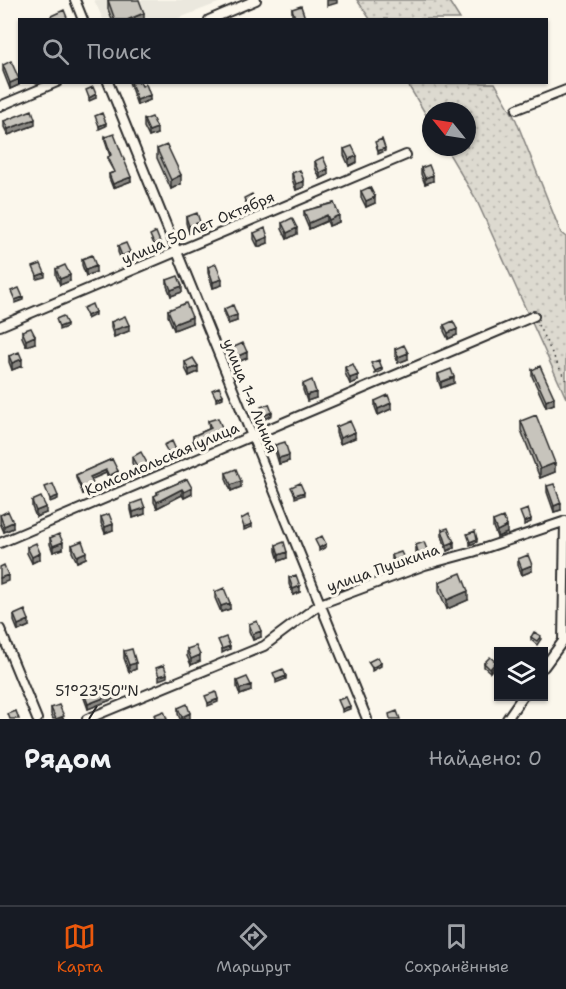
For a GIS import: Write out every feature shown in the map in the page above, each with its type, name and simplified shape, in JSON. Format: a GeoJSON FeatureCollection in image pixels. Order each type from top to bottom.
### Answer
{"type":"FeatureCollection","features":[{"type":"Feature","properties":{"kind":"street"},"geometry":{"type":"LineString","coordinates":[[75,0],[82,18]]}},
{"type":"Feature","properties":{"kind":"street"},"geometry":{"type":"LineString","coordinates":[[214,18],[256,0]]}},
{"type":"Feature","properties":{"kind":"street"},"geometry":{"type":"LineString","coordinates":[[0,106],[52,84]]}},
{"type":"Feature","properties":{"kind":"street","name":"улица 1-я Линия"},"geometry":{"type":"LineString","coordinates":[[109,84],[179,251],[251,436],[367,719]]}},
{"type":"Feature","properties":{"kind":"street"},"geometry":{"type":"LineString","coordinates":[[517,109],[566,90]]}},
{"type":"Feature","properties":{"kind":"street","name":"улица 50 лет Октября"},"geometry":{"type":"LineString","coordinates":[[0,326],[406,155]]}},
{"type":"Feature","properties":{"kind":"street","name":"Комсомольская улица"},"geometry":{"type":"LineString","coordinates":[[0,543],[534,316]]}},
{"type":"Feature","properties":{"kind":"street"},"geometry":{"type":"LineString","coordinates":[[548,661],[564,642],[566,521]]}},
{"type":"Feature","properties":{"kind":"street","name":"улица Пушкина"},"geometry":{"type":"LineString","coordinates":[[87,719],[264,646],[320,604],[425,565],[473,552],[566,521]]}},
{"type":"Feature","properties":{"kind":"street"},"geometry":{"type":"LineString","coordinates":[[0,629],[36,719]]}},
{"type":"Feature","properties":{"kind":"street"},"geometry":{"type":"LineString","coordinates":[[507,719],[520,701]]}},
{"type":"Feature","properties":{"kind":"path"},"geometry":{"type":"LineString","coordinates":[[534,316],[566,381]]}},
{"type":"Feature","properties":{"kind":"shaded area"},"geometry":{"type":"Polygon","coordinates":[[[94,0],[226,0],[179,18],[103,18],[94,0]]]}},
{"type":"Feature","properties":{"kind":"shaded area"},"geometry":{"type":"Polygon","coordinates":[[[357,0],[448,0],[459,18],[369,18],[357,0]]]}},
{"type":"Feature","properties":{"kind":"shaded area"},"geometry":{"type":"Polygon","coordinates":[[[408,84],[496,84],[516,120],[561,233],[566,237],[566,398],[476,199],[450,156],[476,156],[476,102],[422,102],[422,108],[408,84]]]}},
{"type":"Feature","properties":{"kind":"building"},"geometry":{"type":"Polygon","coordinates":[[[108,0],[139,0],[144,13],[132,18],[114,18],[108,0]]]}},
{"type":"Feature","properties":{"kind":"building"},"geometry":{"type":"Polygon","coordinates":[[[301,6],[305,18],[295,18],[292,9],[301,6]]]}},
{"type":"Feature","properties":{"kind":"building"},"geometry":{"type":"Polygon","coordinates":[[[64,10],[67,18],[52,18],[51,16],[64,10]]]}},
{"type":"Feature","properties":{"kind":"building"},"geometry":{"type":"Polygon","coordinates":[[[11,61],[18,79],[10,83],[3,65],[11,61]]]}},
{"type":"Feature","properties":{"kind":"building"},"geometry":{"type":"Polygon","coordinates":[[[132,84],[142,86],[146,84],[150,95],[137,100],[132,84]]]}},
{"type":"Feature","properties":{"kind":"building"},"geometry":{"type":"Polygon","coordinates":[[[93,87],[96,94],[89,98],[86,90],[93,87]]]}},
{"type":"Feature","properties":{"kind":"building"},"geometry":{"type":"Polygon","coordinates":[[[32,110],[35,119],[8,129],[4,121],[32,110]]]}},
{"type":"Feature","properties":{"kind":"building"},"geometry":{"type":"Polygon","coordinates":[[[102,113],[106,123],[99,126],[95,116],[102,113]]]}},
{"type":"Feature","properties":{"kind":"building"},"geometry":{"type":"Polygon","coordinates":[[[152,117],[157,128],[149,131],[144,120],[152,117]]]}},
{"type":"Feature","properties":{"kind":"building"},"geometry":{"type":"Polygon","coordinates":[[[114,134],[131,177],[113,184],[109,174],[115,172],[108,157],[111,155],[105,137],[114,134]]]}},
{"type":"Feature","properties":{"kind":"building"},"geometry":{"type":"Polygon","coordinates":[[[382,139],[385,148],[378,151],[375,142],[382,139]]]}},
{"type":"Feature","properties":{"kind":"building"},"geometry":{"type":"Polygon","coordinates":[[[167,145],[181,175],[171,180],[157,149],[167,145]]]}},
{"type":"Feature","properties":{"kind":"building"},"geometry":{"type":"Polygon","coordinates":[[[352,146],[357,156],[349,159],[344,149],[352,146]]]}},
{"type":"Feature","properties":{"kind":"building"},"geometry":{"type":"Polygon","coordinates":[[[323,157],[328,169],[320,173],[315,161],[323,157]]]}},
{"type":"Feature","properties":{"kind":"building"},"geometry":{"type":"Polygon","coordinates":[[[429,165],[433,175],[425,178],[421,168],[429,165]]]}},
{"type":"Feature","properties":{"kind":"building"},"geometry":{"type":"Polygon","coordinates":[[[300,170],[304,181],[296,184],[292,173],[300,170]]]}},
{"type":"Feature","properties":{"kind":"building"},"geometry":{"type":"Polygon","coordinates":[[[370,187],[375,197],[366,201],[361,191],[370,187]]]}},
{"type":"Feature","properties":{"kind":"building"},"geometry":{"type":"Polygon","coordinates":[[[252,194],[256,203],[247,206],[244,198],[252,194]]]}},
{"type":"Feature","properties":{"kind":"building"},"geometry":{"type":"Polygon","coordinates":[[[334,203],[339,215],[329,220],[327,215],[309,223],[304,211],[334,203]]]}},
{"type":"Feature","properties":{"kind":"building"},"geometry":{"type":"Polygon","coordinates":[[[197,213],[200,222],[189,226],[186,217],[197,213]]]}},
{"type":"Feature","properties":{"kind":"building"},"geometry":{"type":"Polygon","coordinates":[[[292,218],[297,228],[287,233],[282,223],[292,218]]]}},
{"type":"Feature","properties":{"kind":"building"},"geometry":{"type":"Polygon","coordinates":[[[265,228],[268,237],[258,241],[254,233],[265,228]]]}},
{"type":"Feature","properties":{"kind":"building"},"geometry":{"type":"Polygon","coordinates":[[[156,232],[160,242],[154,244],[150,235],[156,232]]]}},
{"type":"Feature","properties":{"kind":"building"},"geometry":{"type":"Polygon","coordinates":[[[126,243],[130,252],[122,256],[118,246],[126,243]]]}},
{"type":"Feature","properties":{"kind":"building"},"geometry":{"type":"Polygon","coordinates":[[[92,255],[96,266],[86,270],[82,259],[92,255]]]}},
{"type":"Feature","properties":{"kind":"building"},"geometry":{"type":"Polygon","coordinates":[[[41,264],[45,273],[37,276],[33,267],[41,264]]]}},
{"type":"Feature","properties":{"kind":"building"},"geometry":{"type":"Polygon","coordinates":[[[216,264],[222,279],[213,282],[208,267],[216,264]]]}},
{"type":"Feature","properties":{"kind":"building"},"geometry":{"type":"Polygon","coordinates":[[[65,265],[70,275],[60,279],[56,269],[65,265]]]}},
{"type":"Feature","properties":{"kind":"building"},"geometry":{"type":"Polygon","coordinates":[[[178,276],[182,286],[171,290],[167,280],[178,276]]]}},
{"type":"Feature","properties":{"kind":"building"},"geometry":{"type":"Polygon","coordinates":[[[19,288],[23,297],[15,300],[11,291],[19,288]]]}},
{"type":"Feature","properties":{"kind":"building"},"geometry":{"type":"Polygon","coordinates":[[[186,303],[192,317],[174,324],[168,310],[186,303]]]}},
{"type":"Feature","properties":{"kind":"building"},"geometry":{"type":"Polygon","coordinates":[[[92,304],[95,312],[87,316],[83,308],[92,304]]]}},
{"type":"Feature","properties":{"kind":"building"},"geometry":{"type":"Polygon","coordinates":[[[233,305],[237,315],[228,318],[224,309],[233,305]]]}},
{"type":"Feature","properties":{"kind":"building"},"geometry":{"type":"Polygon","coordinates":[[[63,316],[67,324],[59,327],[56,319],[63,316]]]}},
{"type":"Feature","properties":{"kind":"building"},"geometry":{"type":"Polygon","coordinates":[[[125,316],[129,325],[114,330],[111,322],[125,316]]]}},
{"type":"Feature","properties":{"kind":"building"},"geometry":{"type":"Polygon","coordinates":[[[453,321],[457,329],[448,333],[444,325],[453,321]]]}},
{"type":"Feature","properties":{"kind":"building"},"geometry":{"type":"Polygon","coordinates":[[[31,328],[35,336],[26,340],[22,331],[31,328]]]}},
{"type":"Feature","properties":{"kind":"building"},"geometry":{"type":"Polygon","coordinates":[[[243,343],[247,352],[236,357],[232,348],[243,343]]]}},
{"type":"Feature","properties":{"kind":"building"},"geometry":{"type":"Polygon","coordinates":[[[404,345],[408,353],[398,357],[395,349],[404,345]]]}},
{"type":"Feature","properties":{"kind":"building"},"geometry":{"type":"Polygon","coordinates":[[[19,352],[22,359],[12,363],[9,356],[19,352]]]}},
{"type":"Feature","properties":{"kind":"building"},"geometry":{"type":"Polygon","coordinates":[[[193,358],[198,366],[189,370],[185,362],[193,358]]]}},
{"type":"Feature","properties":{"kind":"building"},"geometry":{"type":"Polygon","coordinates":[[[379,360],[382,368],[375,371],[371,363],[379,360]]]}},
{"type":"Feature","properties":{"kind":"building"},"geometry":{"type":"Polygon","coordinates":[[[353,364],[358,375],[350,378],[345,367],[353,364]]]}},
{"type":"Feature","properties":{"kind":"building"},"geometry":{"type":"Polygon","coordinates":[[[540,366],[554,397],[546,401],[532,370],[540,366]]]}},
{"type":"Feature","properties":{"kind":"building"},"geometry":{"type":"Polygon","coordinates":[[[451,369],[454,377],[441,382],[438,374],[451,369]]]}},
{"type":"Feature","properties":{"kind":"building"},"geometry":{"type":"Polygon","coordinates":[[[312,380],[316,392],[307,395],[303,384],[312,380]]]}},
{"type":"Feature","properties":{"kind":"building"},"geometry":{"type":"Polygon","coordinates":[[[219,387],[223,395],[216,398],[212,390],[219,387]]]}},
{"type":"Feature","properties":{"kind":"building"},"geometry":{"type":"Polygon","coordinates":[[[388,395],[391,403],[378,409],[375,401],[388,395]]]}},
{"type":"Feature","properties":{"kind":"building"},"geometry":{"type":"Polygon","coordinates":[[[269,404],[272,412],[265,415],[261,407],[269,404]]]}},
{"type":"Feature","properties":{"kind":"building"},"geometry":{"type":"Polygon","coordinates":[[[536,415],[555,463],[540,469],[521,421],[536,415]]]}},
{"type":"Feature","properties":{"kind":"building"},"geometry":{"type":"Polygon","coordinates":[[[218,418],[223,430],[201,442],[200,440],[195,442],[193,436],[211,428],[208,421],[218,418]]]}},
{"type":"Feature","properties":{"kind":"building"},"geometry":{"type":"Polygon","coordinates":[[[350,421],[355,432],[340,438],[336,427],[350,421]]]}},
{"type":"Feature","properties":{"kind":"building"},"geometry":{"type":"Polygon","coordinates":[[[172,441],[176,450],[169,454],[164,445],[172,441]]]}},
{"type":"Feature","properties":{"kind":"building"},"geometry":{"type":"Polygon","coordinates":[[[285,442],[289,455],[279,458],[275,445],[285,442]]]}},
{"type":"Feature","properties":{"kind":"building"},"geometry":{"type":"Polygon","coordinates":[[[141,452],[147,463],[138,468],[132,457],[141,452]]]}},
{"type":"Feature","properties":{"kind":"building"},"geometry":{"type":"Polygon","coordinates":[[[112,459],[118,471],[109,476],[106,470],[90,477],[94,486],[83,491],[76,475],[112,459]]]}},
{"type":"Feature","properties":{"kind":"building"},"geometry":{"type":"Polygon","coordinates":[[[236,469],[241,481],[231,485],[226,473],[236,469]]]}},
{"type":"Feature","properties":{"kind":"building"},"geometry":{"type":"Polygon","coordinates":[[[187,479],[192,488],[184,492],[182,489],[157,502],[154,496],[158,494],[157,492],[187,479]]]}},
{"type":"Feature","properties":{"kind":"building"},"geometry":{"type":"Polygon","coordinates":[[[300,483],[304,492],[295,495],[291,487],[300,483]]]}},
{"type":"Feature","properties":{"kind":"building"},"geometry":{"type":"Polygon","coordinates":[[[53,484],[58,496],[50,499],[45,487],[53,484]]]}},
{"type":"Feature","properties":{"kind":"building"},"geometry":{"type":"Polygon","coordinates":[[[554,484],[561,503],[554,506],[547,486],[554,484]]]}},
{"type":"Feature","properties":{"kind":"building"},"geometry":{"type":"Polygon","coordinates":[[[41,497],[46,507],[36,511],[32,501],[41,497]]]}},
{"type":"Feature","properties":{"kind":"building"},"geometry":{"type":"Polygon","coordinates":[[[142,500],[145,508],[133,512],[131,504],[142,500]]]}},
{"type":"Feature","properties":{"kind":"building"},"geometry":{"type":"Polygon","coordinates":[[[528,509],[531,519],[524,522],[520,512],[528,509]]]}},
{"type":"Feature","properties":{"kind":"building"},"geometry":{"type":"Polygon","coordinates":[[[8,511],[13,522],[4,526],[0,515],[8,511]]]}},
{"type":"Feature","properties":{"kind":"building"},"geometry":{"type":"Polygon","coordinates":[[[109,514],[113,524],[105,527],[101,517],[109,514]]]}},
{"type":"Feature","properties":{"kind":"building"},"geometry":{"type":"Polygon","coordinates":[[[248,515],[252,524],[244,527],[241,519],[248,515]]]}},
{"type":"Feature","properties":{"kind":"building"},"geometry":{"type":"Polygon","coordinates":[[[503,517],[507,526],[497,531],[493,521],[503,517]]]}},
{"type":"Feature","properties":{"kind":"building"},"geometry":{"type":"Polygon","coordinates":[[[448,528],[454,542],[447,545],[442,530],[448,528]]]}},
{"type":"Feature","properties":{"kind":"building"},"geometry":{"type":"Polygon","coordinates":[[[475,531],[477,539],[470,542],[467,534],[475,531]]]}},
{"type":"Feature","properties":{"kind":"building"},"geometry":{"type":"Polygon","coordinates":[[[59,534],[63,542],[53,546],[50,538],[59,534]]]}},
{"type":"Feature","properties":{"kind":"building"},"geometry":{"type":"Polygon","coordinates":[[[322,536],[326,544],[319,548],[315,540],[322,536]]]}},
{"type":"Feature","properties":{"kind":"building"},"geometry":{"type":"Polygon","coordinates":[[[82,541],[86,552],[77,556],[72,545],[82,541]]]}},
{"type":"Feature","properties":{"kind":"building"},"geometry":{"type":"Polygon","coordinates":[[[284,542],[287,552],[279,555],[276,545],[284,542]]]}},
{"type":"Feature","properties":{"kind":"building"},"geometry":{"type":"Polygon","coordinates":[[[424,542],[428,552],[419,555],[416,545],[424,542]]]}},
{"type":"Feature","properties":{"kind":"building"},"geometry":{"type":"Polygon","coordinates":[[[36,543],[40,553],[32,557],[27,547],[36,543]]]}},
{"type":"Feature","properties":{"kind":"building"},"geometry":{"type":"Polygon","coordinates":[[[401,552],[405,560],[395,563],[392,555],[401,552]]]}},
{"type":"Feature","properties":{"kind":"building"},"geometry":{"type":"Polygon","coordinates":[[[528,555],[532,565],[522,569],[518,559],[528,555]]]}},
{"type":"Feature","properties":{"kind":"building"},"geometry":{"type":"Polygon","coordinates":[[[4,565],[8,575],[0,578],[0,567],[4,565]]]}},
{"type":"Feature","properties":{"kind":"building"},"geometry":{"type":"Polygon","coordinates":[[[461,573],[468,591],[447,600],[439,582],[461,573]]]}},
{"type":"Feature","properties":{"kind":"building"},"geometry":{"type":"Polygon","coordinates":[[[296,575],[300,586],[293,589],[289,578],[296,575]]]}},
{"type":"Feature","properties":{"kind":"building"},"geometry":{"type":"Polygon","coordinates":[[[342,581],[343,586],[335,589],[333,585],[342,581]]]}},
{"type":"Feature","properties":{"kind":"building"},"geometry":{"type":"Polygon","coordinates":[[[224,588],[230,603],[221,606],[215,592],[224,588]]]}},
{"type":"Feature","properties":{"kind":"building"},"geometry":{"type":"Polygon","coordinates":[[[25,610],[29,620],[18,625],[14,615],[25,610]]]}},
{"type":"Feature","properties":{"kind":"building"},"geometry":{"type":"Polygon","coordinates":[[[257,621],[261,631],[253,634],[249,624],[257,621]]]}},
{"type":"Feature","properties":{"kind":"building"},"geometry":{"type":"Polygon","coordinates":[[[534,632],[541,636],[537,641],[531,637],[534,632]]]}},
{"type":"Feature","properties":{"kind":"building"},"geometry":{"type":"Polygon","coordinates":[[[226,637],[230,646],[222,649],[218,640],[226,637]]]}},
{"type":"Feature","properties":{"kind":"building"},"geometry":{"type":"Polygon","coordinates":[[[196,646],[200,655],[191,659],[187,649],[196,646]]]}},
{"type":"Feature","properties":{"kind":"building"},"geometry":{"type":"Polygon","coordinates":[[[132,649],[136,663],[129,665],[124,651],[132,649]]]}},
{"type":"Feature","properties":{"kind":"building"},"geometry":{"type":"Polygon","coordinates":[[[378,657],[381,663],[372,668],[368,662],[378,657]]]}},
{"type":"Feature","properties":{"kind":"building"},"geometry":{"type":"Polygon","coordinates":[[[490,657],[494,660],[490,669],[484,663],[490,657]]]}},
{"type":"Feature","properties":{"kind":"building"},"geometry":{"type":"Polygon","coordinates":[[[164,665],[167,674],[159,676],[156,668],[164,665]]]}},
{"type":"Feature","properties":{"kind":"building"},"geometry":{"type":"Polygon","coordinates":[[[283,669],[286,676],[276,680],[273,673],[283,669]]]}},
{"type":"Feature","properties":{"kind":"building"},"geometry":{"type":"Polygon","coordinates":[[[247,677],[251,685],[240,689],[237,681],[247,677]]]}},
{"type":"Feature","properties":{"kind":"building"},"geometry":{"type":"Polygon","coordinates":[[[112,685],[116,693],[88,704],[84,693],[112,685]]]}},
{"type":"Feature","properties":{"kind":"building"},"geometry":{"type":"Polygon","coordinates":[[[216,692],[218,699],[208,703],[205,696],[216,692]]]}},
{"type":"Feature","properties":{"kind":"building"},"geometry":{"type":"Polygon","coordinates":[[[346,697],[350,706],[342,709],[338,700],[346,697]]]}},
{"type":"Feature","properties":{"kind":"building"},"geometry":{"type":"Polygon","coordinates":[[[187,704],[190,713],[182,717],[178,708],[187,704]]]}},
{"type":"Feature","properties":{"kind":"building"},"geometry":{"type":"Polygon","coordinates":[[[59,705],[64,716],[56,719],[51,708],[59,705]]]}},
{"type":"Feature","properties":{"kind":"building"},"geometry":{"type":"Polygon","coordinates":[[[16,711],[19,719],[10,719],[8,714],[16,711]]]}},
{"type":"Feature","properties":{"kind":"building"},"geometry":{"type":"Polygon","coordinates":[[[164,711],[167,719],[156,719],[154,715],[164,711]]]}},
{"type":"Feature","properties":{"kind":"building"},"geometry":{"type":"Polygon","coordinates":[[[397,711],[400,719],[390,719],[389,714],[397,711]]]}}]}
